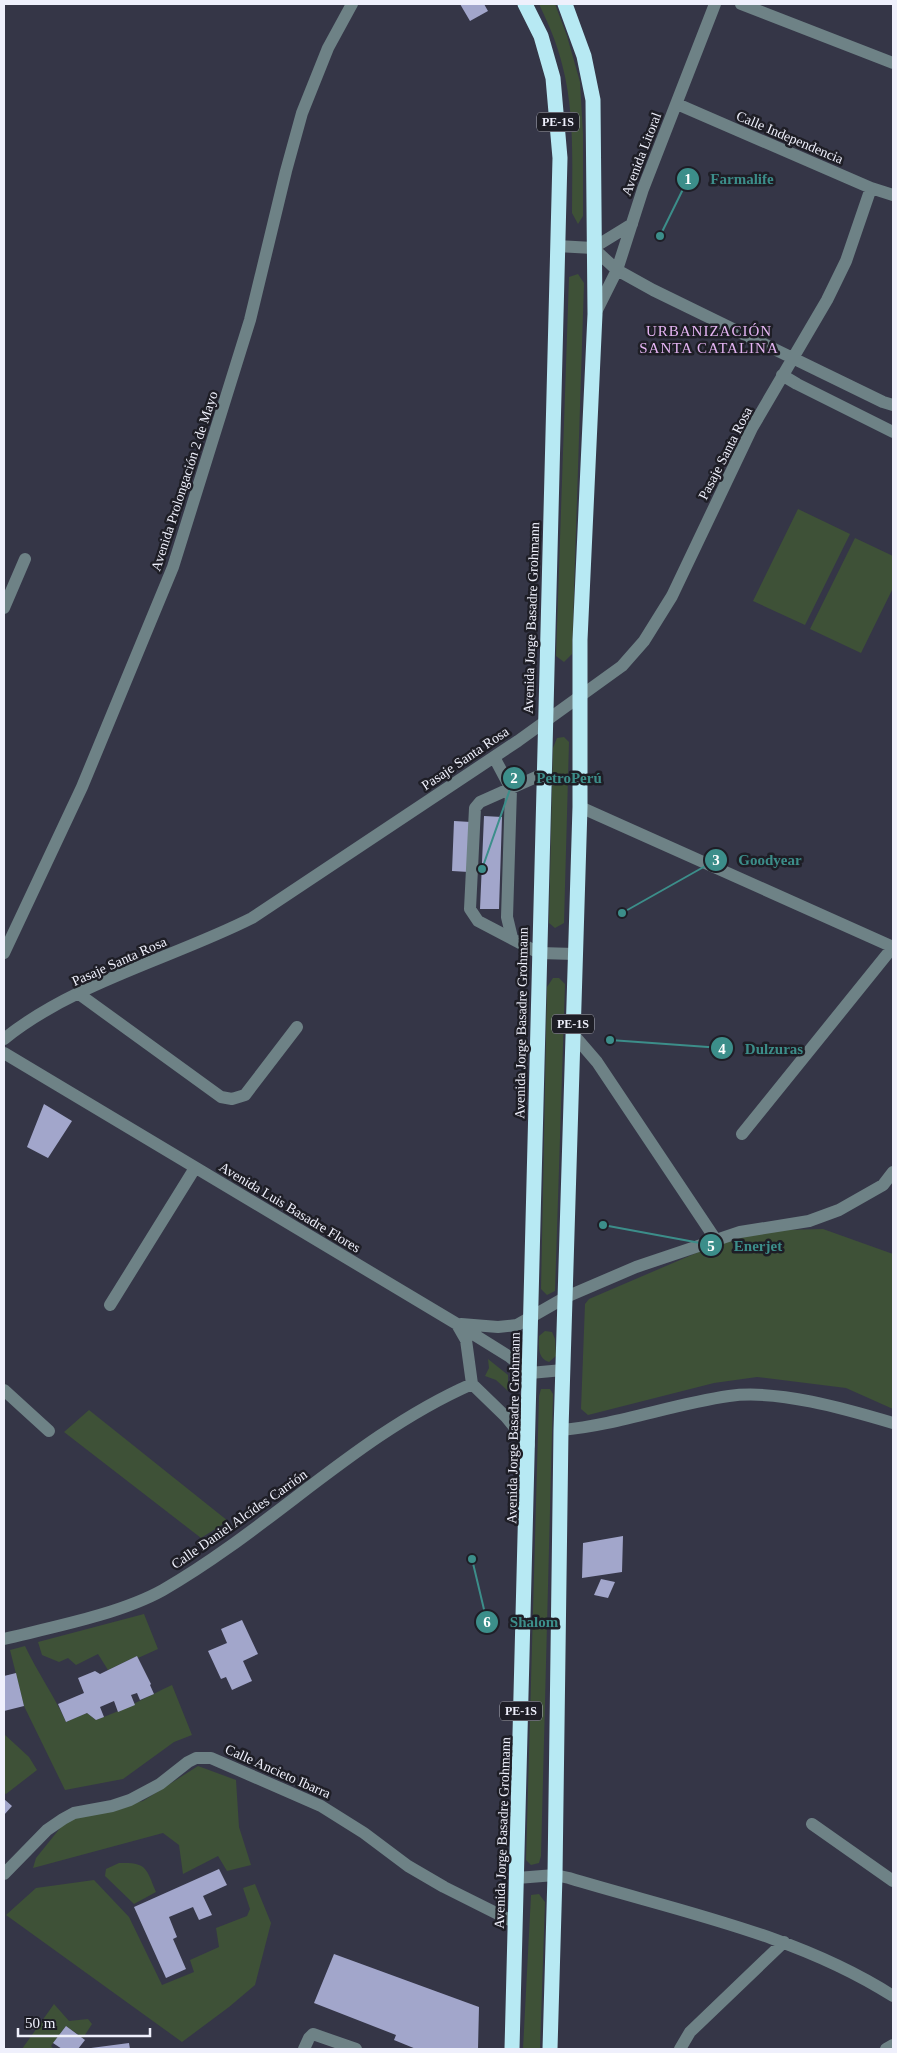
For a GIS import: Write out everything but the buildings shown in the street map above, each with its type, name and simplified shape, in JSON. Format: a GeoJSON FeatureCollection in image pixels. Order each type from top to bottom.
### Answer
{"type":"FeatureCollection","features":[{"type":"Feature","properties":{"kind":"highway","name":"Avenida Jorge Basadre Grohmann"},"geometry":{"type":"LineString","coordinates":[[512,2049],[529,1446],[544,722],[560,158],[553,78],[541,36],[525,4]]}},
{"type":"Feature","properties":{"kind":"highway","name":"PE-1S"},"geometry":{"type":"LineString","coordinates":[[550,2049],[555,1875],[561,1430],[580,807],[580,640],[595,314],[593,248],[595,146],[593,100],[584,56],[565,4]]}},
{"type":"Feature","properties":{"kind":"street","name":"Avenida Prolongación 2 de Mayo"},"geometry":{"type":"LineString","coordinates":[[4,953],[82,787],[173,568],[245,338],[302,113],[328,48],[352,4]]}},
{"type":"Feature","properties":{"kind":"street","name":"Avenida Litoral"},"geometry":{"type":"LineString","coordinates":[[595,314],[617,270],[643,189],[715,4]]}},
{"type":"Feature","properties":{"kind":"street"},"geometry":{"type":"LineString","coordinates":[[741,4],[893,64]]}},
{"type":"Feature","properties":{"kind":"street","name":"Calle Independencia"},"geometry":{"type":"LineString","coordinates":[[677,104],[871,188],[893,195]]}},
{"type":"Feature","properties":{"kind":"street","name":"Pasaje Santa Rosa"},"geometry":{"type":"LineString","coordinates":[[4,1039],[21,1025],[79,994],[136,968],[214,937],[252,918],[494,757],[622,666],[644,641],[672,596],[752,428],[827,300],[846,261],[871,188]]}},
{"type":"Feature","properties":{"kind":"street"},"geometry":{"type":"LineString","coordinates":[[557,246],[593,248],[632,224]]}},
{"type":"Feature","properties":{"kind":"street"},"geometry":{"type":"LineString","coordinates":[[593,248],[617,270],[653,290],[883,402],[893,405]]}},
{"type":"Feature","properties":{"kind":"street"},"geometry":{"type":"LineString","coordinates":[[782,375],[893,432]]}},
{"type":"Feature","properties":{"kind":"street"},"geometry":{"type":"LineString","coordinates":[[4,608],[25,559]]}},
{"type":"Feature","properties":{"kind":"street"},"geometry":{"type":"LineString","coordinates":[[494,757],[511,789],[507,917],[512,938]]}},
{"type":"Feature","properties":{"kind":"street"},"geometry":{"type":"LineString","coordinates":[[543,774],[480,802],[475,808],[470,908],[478,921],[539,952],[575,954]]}},
{"type":"Feature","properties":{"kind":"street"},"geometry":{"type":"LineString","coordinates":[[580,807],[893,947],[742,1134]]}},
{"type":"Feature","properties":{"kind":"street"},"geometry":{"type":"LineString","coordinates":[[79,994],[221,1097],[232,1099],[245,1094],[297,1027]]}},
{"type":"Feature","properties":{"kind":"street"},"geometry":{"type":"LineString","coordinates":[[572,1033],[597,1062],[716,1240]]}},
{"type":"Feature","properties":{"kind":"street","name":"Avenida Luis Basadre Flores"},"geometry":{"type":"LineString","coordinates":[[4,1053],[457,1324],[530,1372]]}},
{"type":"Feature","properties":{"kind":"street"},"geometry":{"type":"LineString","coordinates":[[110,1305],[195,1168]]}},
{"type":"Feature","properties":{"kind":"street"},"geometry":{"type":"LineString","coordinates":[[457,1324],[498,1328],[517,1325],[566,1297],[636,1267],[740,1232],[809,1221],[839,1210],[888,1188],[893,1172]]}},
{"type":"Feature","properties":{"kind":"street"},"geometry":{"type":"LineString","coordinates":[[457,1324],[466,1340],[472,1384],[506,1417],[529,1446]]}},
{"type":"Feature","properties":{"kind":"street"},"geometry":{"type":"LineString","coordinates":[[530,1372],[563,1370]]}},
{"type":"Feature","properties":{"kind":"street","name":"Calle Daniel Alcídes Carrión"},"geometry":{"type":"LineString","coordinates":[[4,1640],[131,1604],[162,1590],[214,1557],[402,1420],[444,1396],[472,1384]]}},
{"type":"Feature","properties":{"kind":"street"},"geometry":{"type":"LineString","coordinates":[[4,1390],[49,1431]]}},
{"type":"Feature","properties":{"kind":"street"},"geometry":{"type":"LineString","coordinates":[[561,1430],[592,1427],[730,1396],[760,1395],[807,1401],[893,1422]]}},
{"type":"Feature","properties":{"kind":"street","name":"Calle Ancieto Ibarra"},"geometry":{"type":"LineString","coordinates":[[4,1874],[47,1830],[63,1819],[74,1813],[112,1806],[130,1800],[160,1784],[188,1762],[196,1758],[211,1758],[321,1806],[364,1833],[408,1866],[444,1887],[516,1923]]}},
{"type":"Feature","properties":{"kind":"street"},"geometry":{"type":"LineString","coordinates":[[812,1824],[893,1881]]}},
{"type":"Feature","properties":{"kind":"street"},"geometry":{"type":"LineString","coordinates":[[517,1878],[555,1875],[784,1942],[844,1968],[893,1996]]}},
{"type":"Feature","properties":{"kind":"street"},"geometry":{"type":"LineString","coordinates":[[680,2049],[690,2032],[784,1942]]}},
{"type":"Feature","properties":{"kind":"street"},"geometry":{"type":"LineString","coordinates":[[304,2049],[309,2038],[315,2034],[356,2049]]}},
{"type":"Feature","properties":{"kind":"street"},"geometry":{"type":"LineString","coordinates":[[886,2049],[893,2044]]}},
{"type":"Feature","properties":{"kind":"green space"},"geometry":{"type":"Polygon","coordinates":[[[539,4],[555,4],[567,36],[580,82],[583,134],[583,216],[578,224],[572,213],[572,138],[566,82],[558,48],[539,4]]]}},
{"type":"Feature","properties":{"kind":"green space"},"geometry":{"type":"Polygon","coordinates":[[[578,274],[584,283],[572,654],[564,662],[556,656],[569,277],[578,274]]]}},
{"type":"Feature","properties":{"kind":"green space"},"geometry":{"type":"Polygon","coordinates":[[[798,509],[850,534],[805,625],[753,601],[798,509]]]}},
{"type":"Feature","properties":{"kind":"green space"},"geometry":{"type":"Polygon","coordinates":[[[855,538],[893,556],[893,588],[861,653],[810,629],[855,538]]]}},
{"type":"Feature","properties":{"kind":"green space"},"geometry":{"type":"Polygon","coordinates":[[[564,737],[569,742],[564,923],[555,928],[549,923],[553,748],[557,738],[564,737]]]}},
{"type":"Feature","properties":{"kind":"green space"},"geometry":{"type":"Polygon","coordinates":[[[553,978],[559,978],[565,984],[555,1291],[547,1295],[541,1289],[547,987],[553,978]]]}},
{"type":"Feature","properties":{"kind":"green space"},"geometry":{"type":"Polygon","coordinates":[[[823,1229],[893,1254],[893,1409],[846,1388],[757,1377],[714,1383],[588,1415],[581,1409],[585,1304],[589,1299],[736,1238],[785,1230],[823,1229]]]}},
{"type":"Feature","properties":{"kind":"green space"},"geometry":{"type":"Polygon","coordinates":[[[545,1331],[552,1332],[555,1339],[556,1356],[549,1362],[542,1358],[539,1348],[539,1336],[545,1331]]]}},
{"type":"Feature","properties":{"kind":"green space"},"geometry":{"type":"Polygon","coordinates":[[[488,1359],[508,1375],[508,1391],[496,1380],[485,1376],[489,1368],[488,1359]]]}},
{"type":"Feature","properties":{"kind":"green space"},"geometry":{"type":"Polygon","coordinates":[[[541,1389],[550,1389],[553,1394],[541,1856],[539,1863],[531,1865],[526,1860],[539,1396],[541,1389]]]}},
{"type":"Feature","properties":{"kind":"green space"},"geometry":{"type":"Polygon","coordinates":[[[89,1410],[228,1521],[201,1538],[64,1432],[89,1410]]]}},
{"type":"Feature","properties":{"kind":"green space"},"geometry":{"type":"Polygon","coordinates":[[[144,1614],[158,1649],[138,1658],[137,1656],[108,1670],[98,1654],[76,1665],[68,1658],[59,1662],[42,1655],[38,1642],[144,1614]]]}},
{"type":"Feature","properties":{"kind":"green space"},"geometry":{"type":"Polygon","coordinates":[[[25,1646],[66,1722],[87,1713],[96,1720],[172,1685],[192,1735],[174,1742],[123,1779],[65,1790],[24,1706],[10,1650],[25,1646]]]}},
{"type":"Feature","properties":{"kind":"green space"},"geometry":{"type":"Polygon","coordinates":[[[4,1734],[29,1757],[37,1770],[6,1794],[4,1793],[4,1734]]]}},
{"type":"Feature","properties":{"kind":"green space"},"geometry":{"type":"Polygon","coordinates":[[[198,1766],[236,1780],[239,1827],[251,1865],[227,1871],[218,1856],[183,1874],[179,1845],[163,1833],[33,1868],[36,1858],[65,1822],[82,1815],[143,1801],[198,1766]]]}},
{"type":"Feature","properties":{"kind":"green space"},"geometry":{"type":"Polygon","coordinates":[[[119,1863],[140,1865],[144,1868],[156,1892],[134,1904],[105,1876],[106,1869],[119,1863]]]}},
{"type":"Feature","properties":{"kind":"green space"},"geometry":{"type":"Polygon","coordinates":[[[94,1880],[129,1917],[162,1985],[194,1972],[190,1960],[219,1947],[216,1928],[247,1916],[250,1909],[243,1888],[255,1884],[271,1923],[255,1985],[182,2042],[6,1915],[36,1888],[94,1880]]]}},
{"type":"Feature","properties":{"kind":"green space"},"geometry":{"type":"Polygon","coordinates":[[[539,1894],[545,1902],[540,2049],[523,2049],[531,1895],[539,1894]]]}},
{"type":"Feature","properties":{"kind":"green space"},"geometry":{"type":"Polygon","coordinates":[[[54,2004],[69,2021],[88,2019],[92,2024],[83,2038],[66,2026],[51,2046],[54,2049],[22,2049],[54,2004]]]}},
{"type":"Feature","properties":{"kind":"place","name":"Farmalife"},"geometry":{"type":"Point","coordinates":[660,236]}},
{"type":"Feature","properties":{"kind":"place","name":"PetroPerú"},"geometry":{"type":"Point","coordinates":[482,869]}},
{"type":"Feature","properties":{"kind":"place","name":"Goodyear"},"geometry":{"type":"Point","coordinates":[622,913]}},
{"type":"Feature","properties":{"kind":"place","name":"Dulzuras"},"geometry":{"type":"Point","coordinates":[610,1040]}},
{"type":"Feature","properties":{"kind":"place","name":"Enerjet"},"geometry":{"type":"Point","coordinates":[603,1225]}},
{"type":"Feature","properties":{"kind":"place","name":"Shalom"},"geometry":{"type":"Point","coordinates":[472,1559]}},
{"type":"Feature","properties":{"kind":"district","name":"URBANIZACIÓN SANTA CATALINA"},"geometry":{"type":"Point","coordinates":[709,340]}}]}
